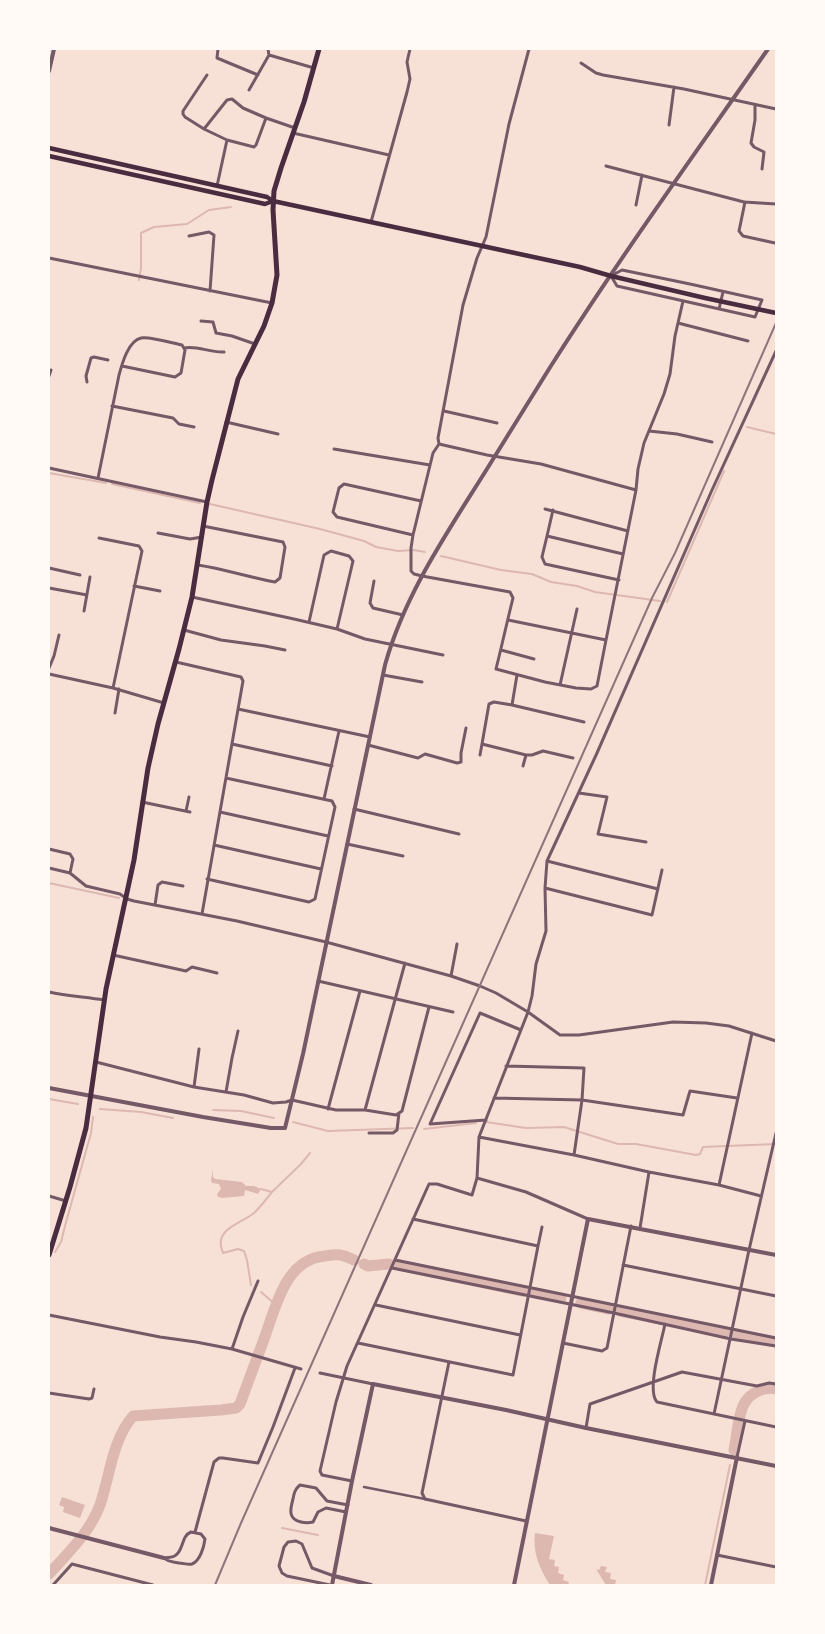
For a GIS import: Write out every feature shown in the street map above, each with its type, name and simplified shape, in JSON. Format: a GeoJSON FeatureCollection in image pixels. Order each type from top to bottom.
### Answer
{"type":"FeatureCollection","features":[{"type":"Feature","properties":{"kind":"main road"},"geometry":{"type":"LineString","coordinates":[[49,1255],[66,1201],[86,1128],[105,1000],[113,955],[127,899],[151,754],[192,597],[202,538],[206,502],[238,379],[264,326],[272,303],[277,275],[273,201],[278,178],[319,49]]}},
{"type":"Feature","properties":{"kind":"main road"},"geometry":{"type":"LineString","coordinates":[[49,148],[267,197],[273,201],[580,267],[611,276],[776,313]]}},
{"type":"Feature","properties":{"kind":"main road"},"geometry":{"type":"LineString","coordinates":[[49,156],[265,204],[273,201]]}},
{"type":"Feature","properties":{"kind":"street"},"geometry":{"type":"LineString","coordinates":[[49,71],[54,49]]}},
{"type":"Feature","properties":{"kind":"street"},"geometry":{"type":"LineString","coordinates":[[218,49],[218,58],[258,75]]}},
{"type":"Feature","properties":{"kind":"street"},"geometry":{"type":"LineString","coordinates":[[249,90],[269,55],[268,49]]}},
{"type":"Feature","properties":{"kind":"street"},"geometry":{"type":"LineString","coordinates":[[371,222],[410,79],[407,62],[410,49]]}},
{"type":"Feature","properties":{"kind":"street"},"geometry":{"type":"LineString","coordinates":[[529,49],[509,124],[486,237],[463,304],[438,438],[439,444],[430,465],[413,535],[411,550],[411,571],[414,574],[510,592],[513,598],[496,669],[560,685],[591,689],[597,686],[619,580],[636,490],[638,469],[649,431],[664,394],[670,374],[683,301]]}},
{"type":"Feature","properties":{"kind":"street"},"geometry":{"type":"LineString","coordinates":[[49,1088],[271,1128],[285,1128],[318,981],[383,674],[390,645],[403,615],[437,549],[550,368],[611,276],[768,49]]}},
{"type":"Feature","properties":{"kind":"street"},"geometry":{"type":"LineString","coordinates":[[269,55],[314,68]]}},
{"type":"Feature","properties":{"kind":"street"},"geometry":{"type":"LineString","coordinates":[[582,63],[596,73],[603,75],[674,87],[776,109]]}},
{"type":"Feature","properties":{"kind":"street"},"geometry":{"type":"LineString","coordinates":[[207,75],[183,111],[185,117],[204,129],[227,140],[254,147],[266,118]]}},
{"type":"Feature","properties":{"kind":"street"},"geometry":{"type":"LineString","coordinates":[[669,125],[674,87]]}},
{"type":"Feature","properties":{"kind":"street"},"geometry":{"type":"LineString","coordinates":[[204,129],[227,100],[232,99],[243,108],[294,131],[389,155]]}},
{"type":"Feature","properties":{"kind":"street"},"geometry":{"type":"LineString","coordinates":[[755,105],[755,120],[751,143],[754,147],[764,152],[762,169]]}},
{"type":"Feature","properties":{"kind":"street"},"geometry":{"type":"LineString","coordinates":[[217,186],[227,140]]}},
{"type":"Feature","properties":{"kind":"street"},"geometry":{"type":"LineString","coordinates":[[606,166],[674,184],[704,190],[745,202],[776,204]]}},
{"type":"Feature","properties":{"kind":"street"},"geometry":{"type":"LineString","coordinates":[[636,205],[642,175]]}},
{"type":"Feature","properties":{"kind":"street"},"geometry":{"type":"LineString","coordinates":[[745,202],[739,231],[743,236],[775,243]]}},
{"type":"Feature","properties":{"kind":"street"},"geometry":{"type":"LineString","coordinates":[[189,236],[209,232],[214,235],[210,291]]}},
{"type":"Feature","properties":{"kind":"street"},"geometry":{"type":"LineString","coordinates":[[49,258],[272,303]]}},
{"type":"Feature","properties":{"kind":"street"},"geometry":{"type":"LineString","coordinates":[[622,270],[762,300],[755,317],[617,286],[611,276],[622,270]]}},
{"type":"Feature","properties":{"kind":"street"},"geometry":{"type":"LineString","coordinates":[[719,309],[723,292]]}},
{"type":"Feature","properties":{"kind":"street"},"geometry":{"type":"LineString","coordinates":[[201,321],[213,322],[216,333],[232,336],[255,344]]}},
{"type":"Feature","properties":{"kind":"street"},"geometry":{"type":"LineString","coordinates":[[678,323],[748,341]]}},
{"type":"Feature","properties":{"kind":"street"},"geometry":{"type":"LineString","coordinates":[[98,478],[112,406],[122,366],[128,351],[135,341],[142,337],[182,345],[185,350],[181,373],[175,377],[122,366]]}},
{"type":"Feature","properties":{"kind":"street"},"geometry":{"type":"LineString","coordinates":[[184,348],[190,347],[224,352]]}},
{"type":"Feature","properties":{"kind":"street"},"geometry":{"type":"LineString","coordinates":[[352,1481],[322,1475],[320,1470],[343,1378],[429,1184],[436,1184],[472,1195],[477,1178],[479,1137],[528,1012],[532,996],[536,964],[546,931],[545,888],[547,861],[579,793],[712,490],[776,352]]}},
{"type":"Feature","properties":{"kind":"street"},"geometry":{"type":"LineString","coordinates":[[87,382],[86,376],[91,358],[94,357],[108,360]]}},
{"type":"Feature","properties":{"kind":"street"},"geometry":{"type":"LineString","coordinates":[[49,376],[51,370]]}},
{"type":"Feature","properties":{"kind":"street"},"geometry":{"type":"LineString","coordinates":[[112,406],[173,418],[179,424],[194,427]]}},
{"type":"Feature","properties":{"kind":"street"},"geometry":{"type":"LineString","coordinates":[[444,411],[497,422]]}},
{"type":"Feature","properties":{"kind":"street"},"geometry":{"type":"LineString","coordinates":[[226,422],[278,434]]}},
{"type":"Feature","properties":{"kind":"street"},"geometry":{"type":"LineString","coordinates":[[649,431],[677,434],[712,442]]}},
{"type":"Feature","properties":{"kind":"street"},"geometry":{"type":"LineString","coordinates":[[439,444],[541,464],[636,490]]}},
{"type":"Feature","properties":{"kind":"street"},"geometry":{"type":"LineString","coordinates":[[334,449],[430,465]]}},
{"type":"Feature","properties":{"kind":"street"},"geometry":{"type":"LineString","coordinates":[[49,468],[206,502]]}},
{"type":"Feature","properties":{"kind":"street"},"geometry":{"type":"LineString","coordinates":[[413,535],[336,517],[333,512],[339,488],[344,484],[421,501]]}},
{"type":"Feature","properties":{"kind":"street"},"geometry":{"type":"LineString","coordinates":[[545,509],[628,532]]}},
{"type":"Feature","properties":{"kind":"street"},"geometry":{"type":"LineString","coordinates":[[553,510],[542,557],[545,564],[619,580]]}},
{"type":"Feature","properties":{"kind":"street"},"geometry":{"type":"LineString","coordinates":[[198,565],[274,582],[280,578],[286,547],[283,542],[203,526]]}},
{"type":"Feature","properties":{"kind":"street"},"geometry":{"type":"LineString","coordinates":[[158,533],[190,538],[202,538]]}},
{"type":"Feature","properties":{"kind":"street"},"geometry":{"type":"LineString","coordinates":[[547,536],[623,554]]}},
{"type":"Feature","properties":{"kind":"street"},"geometry":{"type":"LineString","coordinates":[[99,538],[138,546],[142,551],[113,688]]}},
{"type":"Feature","properties":{"kind":"street"},"geometry":{"type":"LineString","coordinates":[[309,622],[324,555],[331,551],[349,556],[353,561],[337,629]]}},
{"type":"Feature","properties":{"kind":"street"},"geometry":{"type":"LineString","coordinates":[[49,568],[80,575]]}},
{"type":"Feature","properties":{"kind":"street"},"geometry":{"type":"LineString","coordinates":[[84,611],[90,577]]}},
{"type":"Feature","properties":{"kind":"street"},"geometry":{"type":"LineString","coordinates":[[374,581],[370,603],[372,608],[403,615]]}},
{"type":"Feature","properties":{"kind":"street"},"geometry":{"type":"LineString","coordinates":[[134,586],[160,591]]}},
{"type":"Feature","properties":{"kind":"street"},"geometry":{"type":"LineString","coordinates":[[49,588],[87,595]]}},
{"type":"Feature","properties":{"kind":"street"},"geometry":{"type":"LineString","coordinates":[[192,597],[309,622],[390,645],[443,655]]}},
{"type":"Feature","properties":{"kind":"street"},"geometry":{"type":"LineString","coordinates":[[560,685],[577,609]]}},
{"type":"Feature","properties":{"kind":"street"},"geometry":{"type":"LineString","coordinates":[[508,620],[606,640]]}},
{"type":"Feature","properties":{"kind":"street"},"geometry":{"type":"LineString","coordinates":[[184,630],[221,640],[285,650]]}},
{"type":"Feature","properties":{"kind":"street"},"geometry":{"type":"LineString","coordinates":[[49,668],[54,656],[59,635]]}},
{"type":"Feature","properties":{"kind":"street"},"geometry":{"type":"LineString","coordinates":[[501,650],[534,659]]}},
{"type":"Feature","properties":{"kind":"street"},"geometry":{"type":"LineString","coordinates":[[176,662],[241,677],[243,681],[202,914]]}},
{"type":"Feature","properties":{"kind":"street"},"geometry":{"type":"LineString","coordinates":[[49,674],[119,689],[164,703]]}},
{"type":"Feature","properties":{"kind":"street"},"geometry":{"type":"LineString","coordinates":[[383,674],[422,682]]}},
{"type":"Feature","properties":{"kind":"street"},"geometry":{"type":"LineString","coordinates":[[512,705],[517,674]]}},
{"type":"Feature","properties":{"kind":"street"},"geometry":{"type":"LineString","coordinates":[[115,713],[119,689]]}},
{"type":"Feature","properties":{"kind":"street"},"geometry":{"type":"LineString","coordinates":[[480,754],[489,704],[494,702],[584,722]]}},
{"type":"Feature","properties":{"kind":"street"},"geometry":{"type":"LineString","coordinates":[[238,709],[370,737]]}},
{"type":"Feature","properties":{"kind":"street"},"geometry":{"type":"LineString","coordinates":[[368,745],[418,758],[425,754],[457,763],[461,762],[461,753],[466,728]]}},
{"type":"Feature","properties":{"kind":"street"},"geometry":{"type":"LineString","coordinates":[[324,799],[339,731]]}},
{"type":"Feature","properties":{"kind":"street"},"geometry":{"type":"LineString","coordinates":[[232,744],[332,766]]}},
{"type":"Feature","properties":{"kind":"street"},"geometry":{"type":"LineString","coordinates":[[482,744],[526,755],[532,755],[543,751],[573,758]]}},
{"type":"Feature","properties":{"kind":"street"},"geometry":{"type":"LineString","coordinates":[[523,766],[526,755]]}},
{"type":"Feature","properties":{"kind":"street"},"geometry":{"type":"LineString","coordinates":[[207,879],[309,902],[315,899],[334,807],[332,801],[226,778]]}},
{"type":"Feature","properties":{"kind":"street"},"geometry":{"type":"LineString","coordinates":[[579,793],[607,797],[598,834],[646,842]]}},
{"type":"Feature","properties":{"kind":"street"},"geometry":{"type":"LineString","coordinates":[[186,812],[188,797]]}},
{"type":"Feature","properties":{"kind":"street"},"geometry":{"type":"LineString","coordinates":[[142,802],[190,812]]}},
{"type":"Feature","properties":{"kind":"street"},"geometry":{"type":"LineString","coordinates":[[354,809],[459,834]]}},
{"type":"Feature","properties":{"kind":"street"},"geometry":{"type":"LineString","coordinates":[[220,812],[328,836]]}},
{"type":"Feature","properties":{"kind":"street"},"geometry":{"type":"LineString","coordinates":[[347,844],[403,856]]}},
{"type":"Feature","properties":{"kind":"street"},"geometry":{"type":"LineString","coordinates":[[214,845],[321,869]]}},
{"type":"Feature","properties":{"kind":"street"},"geometry":{"type":"LineString","coordinates":[[49,849],[70,854],[73,859],[70,873]]}},
{"type":"Feature","properties":{"kind":"street"},"geometry":{"type":"LineString","coordinates":[[547,861],[658,889]]}},
{"type":"Feature","properties":{"kind":"street"},"geometry":{"type":"LineString","coordinates":[[49,868],[70,873],[86,886],[120,894],[127,899],[237,921],[326,942],[451,976],[483,987],[528,1012],[560,1035],[579,1035],[673,1022],[706,1023],[729,1026],[776,1041]]}},
{"type":"Feature","properties":{"kind":"street"},"geometry":{"type":"LineString","coordinates":[[545,888],[652,914],[662,870]]}},
{"type":"Feature","properties":{"kind":"street"},"geometry":{"type":"LineString","coordinates":[[155,905],[158,885],[162,882],[183,886]]}},
{"type":"Feature","properties":{"kind":"street"},"geometry":{"type":"LineString","coordinates":[[451,976],[457,944]]}},
{"type":"Feature","properties":{"kind":"street"},"geometry":{"type":"LineString","coordinates":[[113,955],[186,971],[192,967],[217,973]]}},
{"type":"Feature","properties":{"kind":"street"},"geometry":{"type":"LineString","coordinates":[[365,1110],[405,963]]}},
{"type":"Feature","properties":{"kind":"street"},"geometry":{"type":"LineString","coordinates":[[318,981],[453,1012]]}},
{"type":"Feature","properties":{"kind":"street"},"geometry":{"type":"LineString","coordinates":[[328,1108],[360,991]]}},
{"type":"Feature","properties":{"kind":"street"},"geometry":{"type":"LineString","coordinates":[[49,992],[67,996],[105,1000]]}},
{"type":"Feature","properties":{"kind":"street"},"geometry":{"type":"LineString","coordinates":[[369,1133],[393,1132],[397,1129],[399,1113],[402,1111],[429,1007]]}},
{"type":"Feature","properties":{"kind":"street"},"geometry":{"type":"LineString","coordinates":[[486,1120],[430,1124],[480,1013],[521,1030]]}},
{"type":"Feature","properties":{"kind":"street"},"geometry":{"type":"LineString","coordinates":[[226,1092],[238,1031]]}},
{"type":"Feature","properties":{"kind":"street"},"geometry":{"type":"LineString","coordinates":[[719,1185],[752,1033]]}},
{"type":"Feature","properties":{"kind":"street"},"geometry":{"type":"LineString","coordinates":[[194,1087],[199,1049]]}},
{"type":"Feature","properties":{"kind":"street"},"geometry":{"type":"LineString","coordinates":[[96,1062],[194,1087],[226,1092],[273,1103],[292,1100],[328,1108],[365,1110],[396,1115],[399,1113]]}},
{"type":"Feature","properties":{"kind":"street"},"geometry":{"type":"LineString","coordinates":[[506,1066],[584,1068],[582,1100],[574,1155]]}},
{"type":"Feature","properties":{"kind":"street"},"geometry":{"type":"LineString","coordinates":[[494,1098],[582,1100],[683,1116],[690,1091],[737,1098]]}},
{"type":"Feature","properties":{"kind":"street"},"geometry":{"type":"LineString","coordinates":[[714,1414],[776,1133]]}},
{"type":"Feature","properties":{"kind":"street"},"geometry":{"type":"LineString","coordinates":[[479,1137],[719,1185],[761,1196]]}},
{"type":"Feature","properties":{"kind":"street"},"geometry":{"type":"LineString","coordinates":[[640,1228],[649,1172]]}},
{"type":"Feature","properties":{"kind":"street"},"geometry":{"type":"LineString","coordinates":[[477,1178],[526,1192],[588,1219],[631,1226],[776,1255]]}},
{"type":"Feature","properties":{"kind":"street"},"geometry":{"type":"LineString","coordinates":[[49,1196],[66,1201]]}},
{"type":"Feature","properties":{"kind":"street"},"geometry":{"type":"LineString","coordinates":[[413,1219],[538,1246]]}},
{"type":"Feature","properties":{"kind":"street"},"geometry":{"type":"LineString","coordinates":[[514,1585],[588,1219]]}},
{"type":"Feature","properties":{"kind":"street"},"geometry":{"type":"LineString","coordinates":[[563,1343],[602,1351],[607,1348],[631,1226]]}},
{"type":"Feature","properties":{"kind":"street"},"geometry":{"type":"LineString","coordinates":[[358,1343],[513,1375],[542,1227]]}},
{"type":"Feature","properties":{"kind":"street"},"geometry":{"type":"LineString","coordinates":[[395,1260],[776,1338]]}},
{"type":"Feature","properties":{"kind":"street"},"geometry":{"type":"LineString","coordinates":[[624,1265],[776,1296]]}},
{"type":"Feature","properties":{"kind":"street"},"geometry":{"type":"LineString","coordinates":[[392,1268],[776,1346]]}},
{"type":"Feature","properties":{"kind":"street"},"geometry":{"type":"LineString","coordinates":[[232,1349],[258,1281]]}},
{"type":"Feature","properties":{"kind":"street"},"geometry":{"type":"LineString","coordinates":[[376,1305],[520,1335]]}},
{"type":"Feature","properties":{"kind":"street"},"geometry":{"type":"LineString","coordinates":[[49,1315],[152,1336],[232,1349],[301,1369]]}},
{"type":"Feature","properties":{"kind":"street"},"geometry":{"type":"LineString","coordinates":[[665,1324],[653,1381],[654,1400],[657,1402],[776,1427]]}},
{"type":"Feature","properties":{"kind":"street"},"geometry":{"type":"LineString","coordinates":[[425,1499],[422,1494],[422,1489],[442,1398],[448,1362]]}},
{"type":"Feature","properties":{"kind":"street"},"geometry":{"type":"LineString","coordinates":[[195,1532],[214,1462],[218,1458],[223,1458],[258,1463],[295,1368]]}},
{"type":"Feature","properties":{"kind":"street"},"geometry":{"type":"LineString","coordinates":[[586,1428],[590,1404],[682,1372],[757,1386],[776,1384]]}},
{"type":"Feature","properties":{"kind":"street"},"geometry":{"type":"LineString","coordinates":[[320,1373],[776,1466]]}},
{"type":"Feature","properties":{"kind":"street"},"geometry":{"type":"LineString","coordinates":[[371,1585],[334,1576],[312,1568],[302,1544],[296,1541],[288,1542],[284,1547],[279,1566],[282,1572],[287,1576],[331,1585],[334,1576],[352,1481],[373,1384]]}},
{"type":"Feature","properties":{"kind":"street"},"geometry":{"type":"LineString","coordinates":[[49,1393],[89,1399],[92,1398],[94,1389]]}},
{"type":"Feature","properties":{"kind":"street"},"geometry":{"type":"LineString","coordinates":[[711,1585],[743,1421]]}},
{"type":"Feature","properties":{"kind":"street"},"geometry":{"type":"LineString","coordinates":[[346,1512],[326,1508],[318,1512],[314,1522],[308,1523],[294,1520],[290,1513],[295,1489],[300,1485],[316,1488],[327,1501],[348,1505]]}},
{"type":"Feature","properties":{"kind":"street"},"geometry":{"type":"LineString","coordinates":[[364,1487],[526,1521]]}},
{"type":"Feature","properties":{"kind":"street"},"geometry":{"type":"LineString","coordinates":[[49,1528],[167,1560],[188,1564],[192,1564],[196,1561],[204,1547],[205,1539],[201,1534],[195,1532],[188,1533],[183,1541],[180,1551],[176,1555],[164,1558]]}},
{"type":"Feature","properties":{"kind":"street"},"geometry":{"type":"LineString","coordinates":[[717,1555],[776,1568]]}},
{"type":"Feature","properties":{"kind":"street"},"geometry":{"type":"LineString","coordinates":[[53,1585],[72,1564],[154,1585]]}},
{"type":"Feature","properties":{"kind":"shaded area"},"geometry":{"type":"Polygon","coordinates":[[[213,1169],[213,1177],[215,1179],[242,1182],[246,1186],[254,1186],[261,1189],[258,1194],[245,1190],[244,1196],[218,1197],[217,1194],[221,1189],[219,1184],[212,1183],[211,1180],[213,1169]]]}},
{"type":"Feature","properties":{"kind":"shaded area"},"geometry":{"type":"Polygon","coordinates":[[[62,1497],[85,1505],[80,1518],[63,1512],[64,1507],[59,1505],[62,1497]]]}},
{"type":"Feature","properties":{"kind":"shaded area"},"geometry":{"type":"Polygon","coordinates":[[[535,1533],[554,1536],[549,1559],[555,1560],[554,1566],[559,1567],[558,1573],[564,1575],[563,1580],[569,1582],[568,1585],[550,1585],[538,1560],[534,1540],[535,1533]]]}},
{"type":"Feature","properties":{"kind":"shaded area"},"geometry":{"type":"Polygon","coordinates":[[[601,1566],[607,1567],[605,1572],[611,1573],[610,1579],[616,1580],[615,1585],[606,1585],[596,1569],[599,1570],[601,1566]]]}},
{"type":"Feature","properties":{"kind":"waterway"},"geometry":{"type":"LineString","coordinates":[[139,280],[141,268],[141,233],[154,227],[187,224],[209,210],[231,207]]}},
{"type":"Feature","properties":{"kind":"waterway"},"geometry":{"type":"LineString","coordinates":[[747,427],[776,434]]}},
{"type":"Feature","properties":{"kind":"waterway"},"geometry":{"type":"LineString","coordinates":[[667,602],[724,471]]}},
{"type":"Feature","properties":{"kind":"waterway"},"geometry":{"type":"LineString","coordinates":[[49,473],[106,483]]}},
{"type":"Feature","properties":{"kind":"waterway"},"geometry":{"type":"LineString","coordinates":[[112,484],[200,503]]}},
{"type":"Feature","properties":{"kind":"waterway"},"geometry":{"type":"LineString","coordinates":[[210,504],[320,529],[364,541],[376,547],[398,551],[414,550],[425,552]]}},
{"type":"Feature","properties":{"kind":"waterway"},"geometry":{"type":"LineString","coordinates":[[441,556],[501,570],[532,574],[551,582],[577,586],[595,592],[660,601]]}},
{"type":"Feature","properties":{"kind":"waterway"},"geometry":{"type":"LineString","coordinates":[[49,883],[119,898]]}},
{"type":"Feature","properties":{"kind":"waterway"},"geometry":{"type":"LineString","coordinates":[[49,1099],[78,1104]]}},
{"type":"Feature","properties":{"kind":"waterway"},"geometry":{"type":"LineString","coordinates":[[100,1109],[141,1112],[173,1118]]}},
{"type":"Feature","properties":{"kind":"waterway"},"geometry":{"type":"LineString","coordinates":[[213,1110],[241,1111],[274,1118]]}},
{"type":"Feature","properties":{"kind":"waterway"},"geometry":{"type":"LineString","coordinates":[[55,1252],[61,1242],[91,1133],[93,1117]]}},
{"type":"Feature","properties":{"kind":"waterway"},"geometry":{"type":"LineString","coordinates":[[293,1122],[328,1131],[413,1128]]}},
{"type":"Feature","properties":{"kind":"waterway"},"geometry":{"type":"LineString","coordinates":[[486,1122],[526,1128],[564,1127],[618,1144],[636,1144],[696,1155],[700,1154],[703,1147],[776,1144]]}},
{"type":"Feature","properties":{"kind":"waterway"},"geometry":{"type":"LineString","coordinates":[[424,1129],[476,1123]]}},
{"type":"Feature","properties":{"kind":"waterway"},"geometry":{"type":"LineString","coordinates":[[261,1189],[272,1192],[301,1164],[310,1153]]}},
{"type":"Feature","properties":{"kind":"waterway"},"geometry":{"type":"LineString","coordinates":[[251,1285],[244,1251],[238,1249],[223,1253],[221,1238],[230,1228],[254,1213],[272,1192]]}},
{"type":"Feature","properties":{"kind":"waterway"},"geometry":{"type":"LineString","coordinates":[[49,1574],[78,1542],[96,1515],[120,1436],[133,1416],[236,1408],[240,1404],[278,1299],[291,1275],[300,1266],[311,1259],[337,1255],[354,1260]]}},
{"type":"Feature","properties":{"kind":"waterway"},"geometry":{"type":"LineString","coordinates":[[364,1264],[368,1266],[389,1264]]}},
{"type":"Feature","properties":{"kind":"waterway"},"geometry":{"type":"LineString","coordinates":[[399,1265],[523,1291]]}},
{"type":"Feature","properties":{"kind":"waterway"},"geometry":{"type":"LineString","coordinates":[[261,1292],[276,1305]]}},
{"type":"Feature","properties":{"kind":"waterway"},"geometry":{"type":"LineString","coordinates":[[535,1293],[561,1298]]}},
{"type":"Feature","properties":{"kind":"waterway"},"geometry":{"type":"LineString","coordinates":[[581,1303],[609,1309]]}},
{"type":"Feature","properties":{"kind":"waterway"},"geometry":{"type":"LineString","coordinates":[[620,1311],[725,1332]]}},
{"type":"Feature","properties":{"kind":"waterway"},"geometry":{"type":"LineString","coordinates":[[737,1335],[776,1342]]}},
{"type":"Feature","properties":{"kind":"waterway"},"geometry":{"type":"LineString","coordinates":[[734,1450],[740,1414],[744,1404],[758,1391],[771,1388],[776,1389]]}},
{"type":"Feature","properties":{"kind":"waterway"},"geometry":{"type":"LineString","coordinates":[[705,1585],[730,1465]]}},
{"type":"Feature","properties":{"kind":"waterway"},"geometry":{"type":"LineString","coordinates":[[282,1528],[318,1535]]}},
{"type":"Feature","properties":{"kind":"railway"},"geometry":{"type":"LineString","coordinates":[[215,1585],[241,1523],[652,598],[675,553],[776,323]]}}]}
